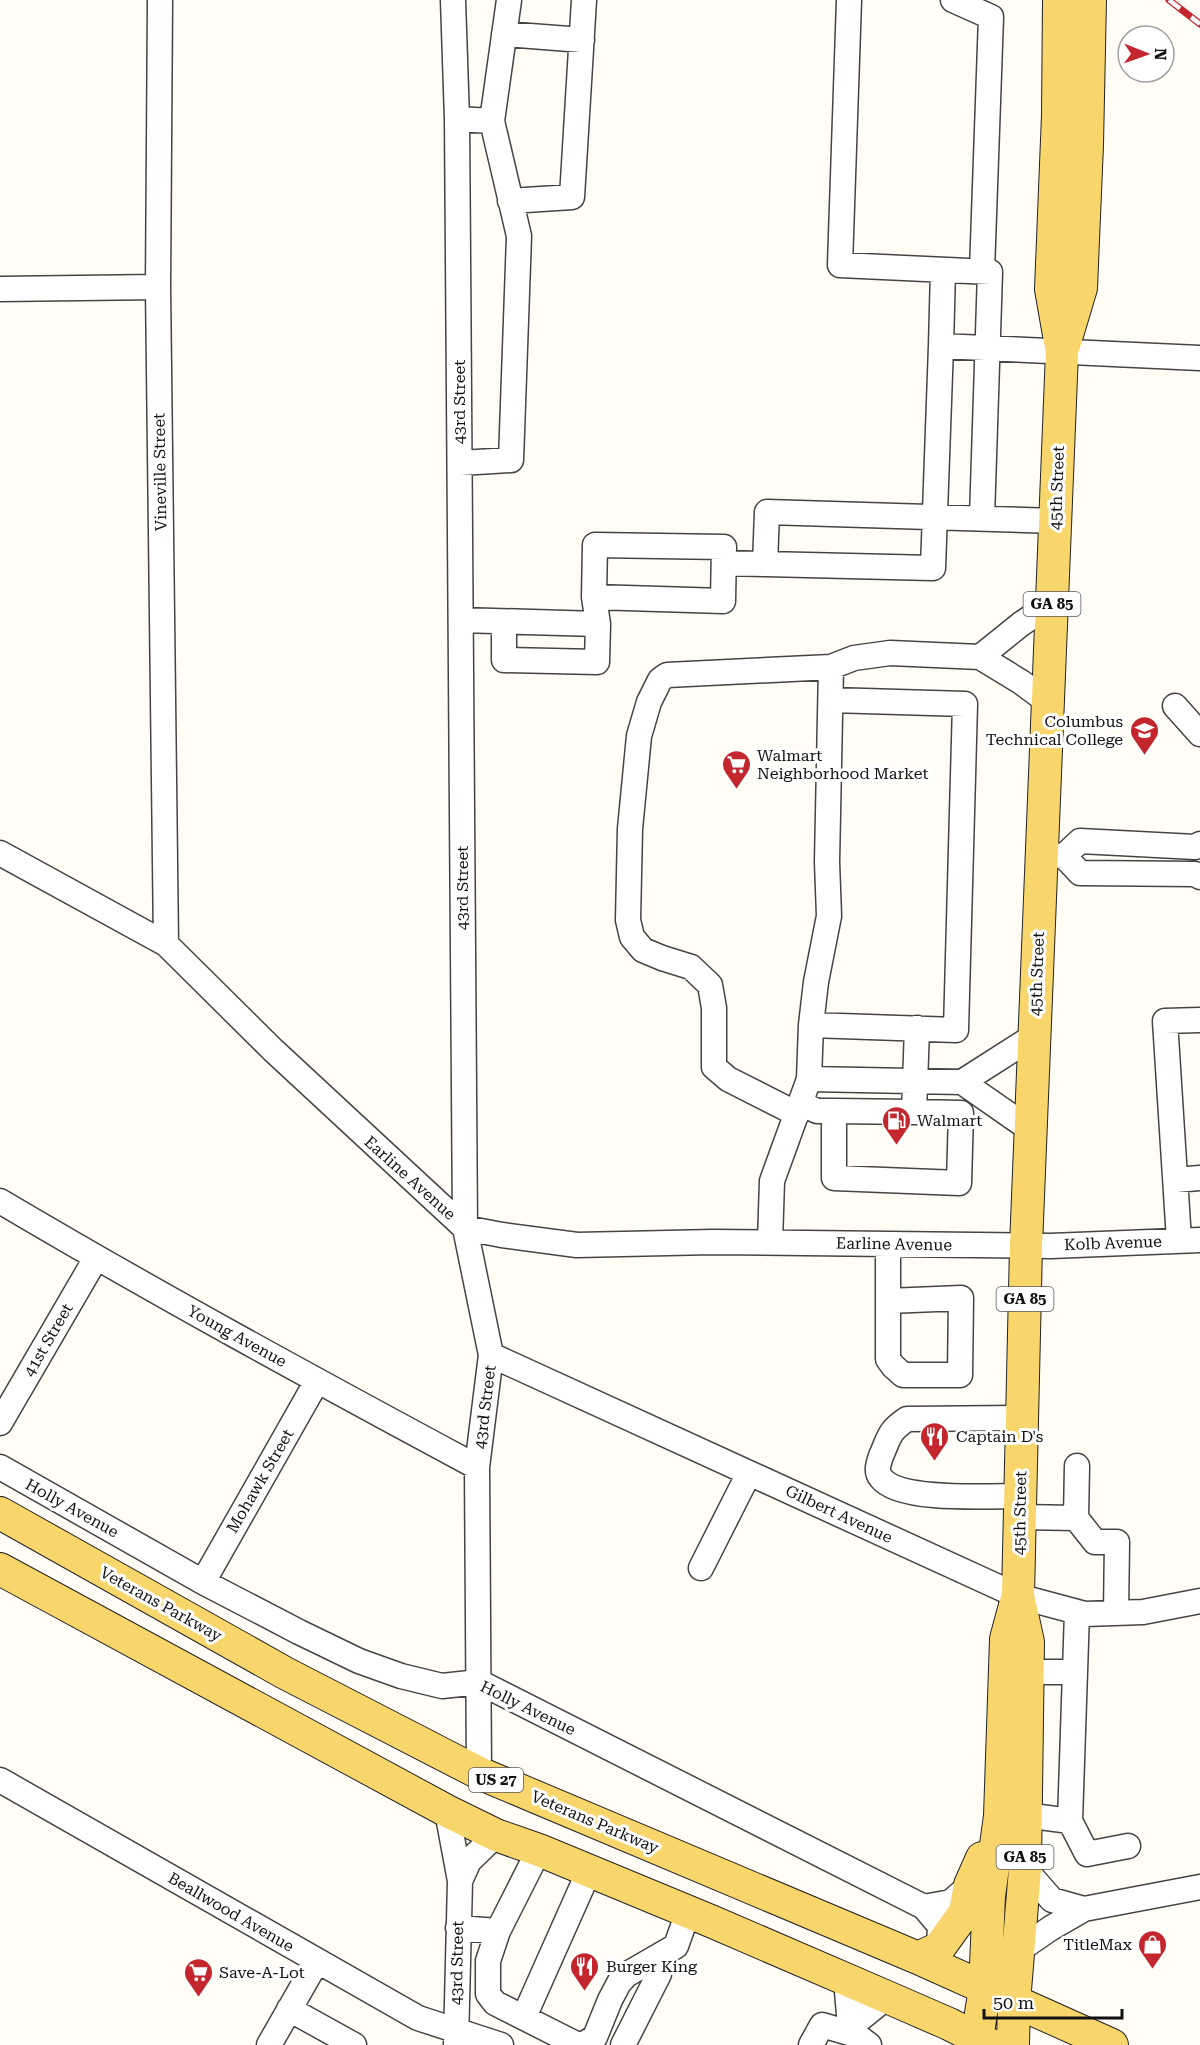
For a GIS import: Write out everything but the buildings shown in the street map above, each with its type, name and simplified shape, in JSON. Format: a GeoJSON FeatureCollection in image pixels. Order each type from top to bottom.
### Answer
{"type":"FeatureCollection","features":[{"type":"Feature","properties":{"kind":"main road","name":"45th Street"},"geometry":{"type":"LineString","coordinates":[[981,2043],[990,1896],[1013,1815],[1027,1672],[1028,1642],[1018,1596],[1026,1246],[1034,1036],[1053,856],[1048,702],[1062,352],[1051,289],[1058,115],[1059,0]]}},
{"type":"Feature","properties":{"kind":"main road","name":"45th Street"},"geometry":{"type":"LineString","coordinates":[[1062,352],[1081,288],[1090,0]]}},
{"type":"Feature","properties":{"kind":"main road","name":"Veterans Parkway"},"geometry":{"type":"LineString","coordinates":[[0,1513],[285,1673],[479,1773],[929,1953],[985,1988],[1112,2045]]}},
{"type":"Feature","properties":{"kind":"main road"},"geometry":{"type":"LineString","coordinates":[[0,1569],[447,1811],[496,1835],[539,1850],[846,1979],[949,2024],[981,2043]]}},
{"type":"Feature","properties":{"kind":"main road","name":"45th Street"},"geometry":{"type":"LineString","coordinates":[[1013,2045],[1014,2002],[1025,1869],[1013,1815],[1006,1639],[1018,1596]]}},
{"type":"Feature","properties":{"kind":"main road"},"geometry":{"type":"LineString","coordinates":[[929,1953],[964,1912],[970,1885],[1013,1815]]}},
{"type":"Feature","properties":{"kind":"street","name":"Vineville Street"},"geometry":{"type":"LineString","coordinates":[[160,0],[158,287],[166,944]]}},
{"type":"Feature","properties":{"kind":"street","name":"43rd Street"},"geometry":{"type":"LineString","coordinates":[[453,0],[458,119],[465,1228],[491,1355],[477,1467],[479,1773]]}},
{"type":"Feature","properties":{"kind":"street"},"geometry":{"type":"LineString","coordinates":[[460,463],[511,460],[519,236],[492,121],[509,0]]}},
{"type":"Feature","properties":{"kind":"street"},"geometry":{"type":"LineString","coordinates":[[510,201],[572,196],[584,0]]}},
{"type":"Feature","properties":{"kind":"street"},"geometry":{"type":"LineString","coordinates":[[849,0],[840,265],[990,272],[982,518]]}},
{"type":"Feature","properties":{"kind":"street"},"geometry":{"type":"LineString","coordinates":[[952,0],[991,18],[982,271]]}},
{"type":"Feature","properties":{"kind":"street"},"geometry":{"type":"LineString","coordinates":[[504,34],[582,39]]}},
{"type":"Feature","properties":{"kind":"street"},"geometry":{"type":"LineString","coordinates":[[458,119],[492,121]]}},
{"type":"Feature","properties":{"kind":"street"},"geometry":{"type":"LineString","coordinates":[[724,563],[933,568],[943,270]]}},
{"type":"Feature","properties":{"kind":"street"},"geometry":{"type":"LineString","coordinates":[[0,290],[158,287]]}},
{"type":"Feature","properties":{"kind":"street"},"geometry":{"type":"LineString","coordinates":[[941,346],[1200,358]]}},
{"type":"Feature","properties":{"kind":"street"},"geometry":{"type":"LineString","coordinates":[[765,564],[767,512],[1056,520]]}},
{"type":"Feature","properties":{"kind":"street"},"geometry":{"type":"LineString","coordinates":[[504,622],[504,660],[597,662],[598,624],[594,597],[595,545],[724,547],[723,601],[594,597]]}},
{"type":"Feature","properties":{"kind":"street"},"geometry":{"type":"LineString","coordinates":[[980,657],[1020,624],[1052,603]]}},
{"type":"Feature","properties":{"kind":"street"},"geometry":{"type":"LineString","coordinates":[[461,620],[598,624]]}},
{"type":"Feature","properties":{"kind":"street"},"geometry":{"type":"LineString","coordinates":[[834,1111],[834,1178],[959,1183],[961,1113],[914,1112],[834,1111],[817,1111],[798,1108],[728,1079],[714,1067],[714,1008],[710,985],[691,967],[642,950],[632,936],[628,920],[630,829],[639,735],[649,702],[660,680],[667,675],[831,667],[854,658],[890,653],[980,657],[1048,702]]}},
{"type":"Feature","properties":{"kind":"street"},"geometry":{"type":"LineString","coordinates":[[770,1242],[772,1181],[809,1079],[811,1025],[816,982],[829,916],[827,862],[831,667]]}},
{"type":"Feature","properties":{"kind":"street"},"geometry":{"type":"LineString","coordinates":[[811,1025],[956,1030],[965,704],[831,700]]}},
{"type":"Feature","properties":{"kind":"street"},"geometry":{"type":"LineString","coordinates":[[1175,706],[1200,734]]}},
{"type":"Feature","properties":{"kind":"street"},"geometry":{"type":"LineString","coordinates":[[1200,844],[1196,847],[1080,841],[1053,856],[1080,873],[1195,874],[1200,877]]}},
{"type":"Feature","properties":{"kind":"street","name":"Earline Avenue"},"geometry":{"type":"LineString","coordinates":[[0,853],[166,944],[273,1050],[465,1228],[577,1245],[770,1242],[1026,1246]]}},
{"type":"Feature","properties":{"kind":"street"},"geometry":{"type":"LineString","coordinates":[[1190,1240],[1176,1180],[1165,1021],[1200,1020]]}},
{"type":"Feature","properties":{"kind":"street"},"geometry":{"type":"LineString","coordinates":[[914,1112],[917,1028]]}},
{"type":"Feature","properties":{"kind":"street"},"geometry":{"type":"LineString","coordinates":[[809,1079],[962,1082],[1034,1036]]}},
{"type":"Feature","properties":{"kind":"street"},"geometry":{"type":"LineString","coordinates":[[962,1082],[1030,1130]]}},
{"type":"Feature","properties":{"kind":"street"},"geometry":{"type":"LineString","coordinates":[[1176,1180],[1200,1178]]}},
{"type":"Feature","properties":{"kind":"street","name":"Young Avenue"},"geometry":{"type":"LineString","coordinates":[[0,1201],[96,1258],[477,1467]]}},
{"type":"Feature","properties":{"kind":"street","name":"Kolb Avenue"},"geometry":{"type":"LineString","coordinates":[[1026,1246],[1190,1240]]}},
{"type":"Feature","properties":{"kind":"street"},"geometry":{"type":"LineString","coordinates":[[888,1244],[888,1301]]}},
{"type":"Feature","properties":{"kind":"street","name":"41st Street"},"geometry":{"type":"LineString","coordinates":[[0,1423],[96,1258]]}},
{"type":"Feature","properties":{"kind":"street","name":"Gilbert Avenue"},"geometry":{"type":"LineString","coordinates":[[491,1355],[1018,1596],[1084,1614],[1143,1612],[1200,1601]]}},
{"type":"Feature","properties":{"kind":"street","name":"Mohawk Street"},"geometry":{"type":"LineString","coordinates":[[203,1582],[317,1381]]}},
{"type":"Feature","properties":{"kind":"street"},"geometry":{"type":"LineString","coordinates":[[1022,1418],[907,1419],[892,1429],[877,1467],[879,1477],[890,1486],[918,1494],[1020,1506],[1076,1518]]}},
{"type":"Feature","properties":{"kind":"street"},"geometry":{"type":"LineString","coordinates":[[1077,1466],[1076,1518],[1095,1542],[1117,1542],[1116,1613]]}},
{"type":"Feature","properties":{"kind":"street","name":"Holly Avenue"},"geometry":{"type":"LineString","coordinates":[[0,1467],[203,1582],[359,1661],[401,1676],[442,1686],[479,1682],[924,1907]]}},
{"type":"Feature","properties":{"kind":"street"},"geometry":{"type":"LineString","coordinates":[[700,1568],[748,1473]]}},
{"type":"Feature","properties":{"kind":"street"},"geometry":{"type":"LineString","coordinates":[[1077,1612],[1070,1821],[1087,1854],[1128,1846]]}},
{"type":"Feature","properties":{"kind":"street"},"geometry":{"type":"LineString","coordinates":[[1027,1672],[1075,1672]]}},
{"type":"Feature","properties":{"kind":"street","name":"Beallwood Avenue"},"geometry":{"type":"LineString","coordinates":[[0,1780],[418,2018],[456,2037],[501,2045]]}},
{"type":"Feature","properties":{"kind":"street","name":"43rd Street"},"geometry":{"type":"LineString","coordinates":[[447,1811],[460,1881],[456,2037]]}},
{"type":"Feature","properties":{"kind":"street"},"geometry":{"type":"LineString","coordinates":[[1013,1815],[1070,1821]]}},
{"type":"Feature","properties":{"kind":"street","name":"43rd Street"},"geometry":{"type":"LineString","coordinates":[[460,1881],[469,1861],[496,1835]]}},
{"type":"Feature","properties":{"kind":"street"},"geometry":{"type":"LineString","coordinates":[[539,1850],[498,1931],[488,1961],[488,1994],[495,2003],[576,2044],[590,2041],[595,2037],[619,1983],[626,1975],[676,1946],[688,1912]]}},
{"type":"Feature","properties":{"kind":"street"},"geometry":{"type":"LineString","coordinates":[[1025,1869],[1052,1900],[1084,1910]]}},
{"type":"Feature","properties":{"kind":"street"},"geometry":{"type":"LineString","coordinates":[[524,2018],[589,1871]]}},
{"type":"Feature","properties":{"kind":"street"},"geometry":{"type":"LineString","coordinates":[[929,1953],[940,1926],[924,1907],[951,1902],[970,1885]]}},
{"type":"Feature","properties":{"kind":"street"},"geometry":{"type":"LineString","coordinates":[[1019,1950],[1051,1928],[1084,1910],[1200,1887]]}},
{"type":"Feature","properties":{"kind":"street"},"geometry":{"type":"LineString","coordinates":[[458,1928],[498,1931]]}},
{"type":"Feature","properties":{"kind":"street"},"geometry":{"type":"LineString","coordinates":[[623,2045],[659,1974],[659,1957]]}},
{"type":"Feature","properties":{"kind":"street"},"geometry":{"type":"LineString","coordinates":[[269,2045],[317,1961]]}},
{"type":"Feature","properties":{"kind":"street"},"geometry":{"type":"LineString","coordinates":[[846,1979],[856,2039]]}},
{"type":"Feature","properties":{"kind":"street"},"geometry":{"type":"LineString","coordinates":[[856,2039],[887,1997]]}},
{"type":"Feature","properties":{"kind":"street"},"geometry":{"type":"LineString","coordinates":[[290,2009],[354,2045]]}},
{"type":"Feature","properties":{"kind":"street"},"geometry":{"type":"LineString","coordinates":[[811,2045],[822,2025],[856,2039]]}},
{"type":"Feature","properties":{"kind":"railway"},"geometry":{"type":"LineString","coordinates":[[1169,0],[1200,24]]}},
{"type":"Feature","properties":{"kind":"place","name":"Columbus Technical College"},"geometry":{"type":"Point","coordinates":[1144,756]}},
{"type":"Feature","properties":{"kind":"place","name":"Walmart Neighborhood Market"},"geometry":{"type":"Point","coordinates":[736,790]}},
{"type":"Feature","properties":{"kind":"place","name":"Walmart"},"geometry":{"type":"Point","coordinates":[896,1146]}},
{"type":"Feature","properties":{"kind":"place","name":"Captain D's"},"geometry":{"type":"Point","coordinates":[935,1462]}},
{"type":"Feature","properties":{"kind":"place","name":"TitleMax"},"geometry":{"type":"Point","coordinates":[1153,1970]}},
{"type":"Feature","properties":{"kind":"place","name":"Burger King"},"geometry":{"type":"Point","coordinates":[585,1992]}},
{"type":"Feature","properties":{"kind":"place","name":"Save-A-Lot"},"geometry":{"type":"Point","coordinates":[198,1998]}}]}
